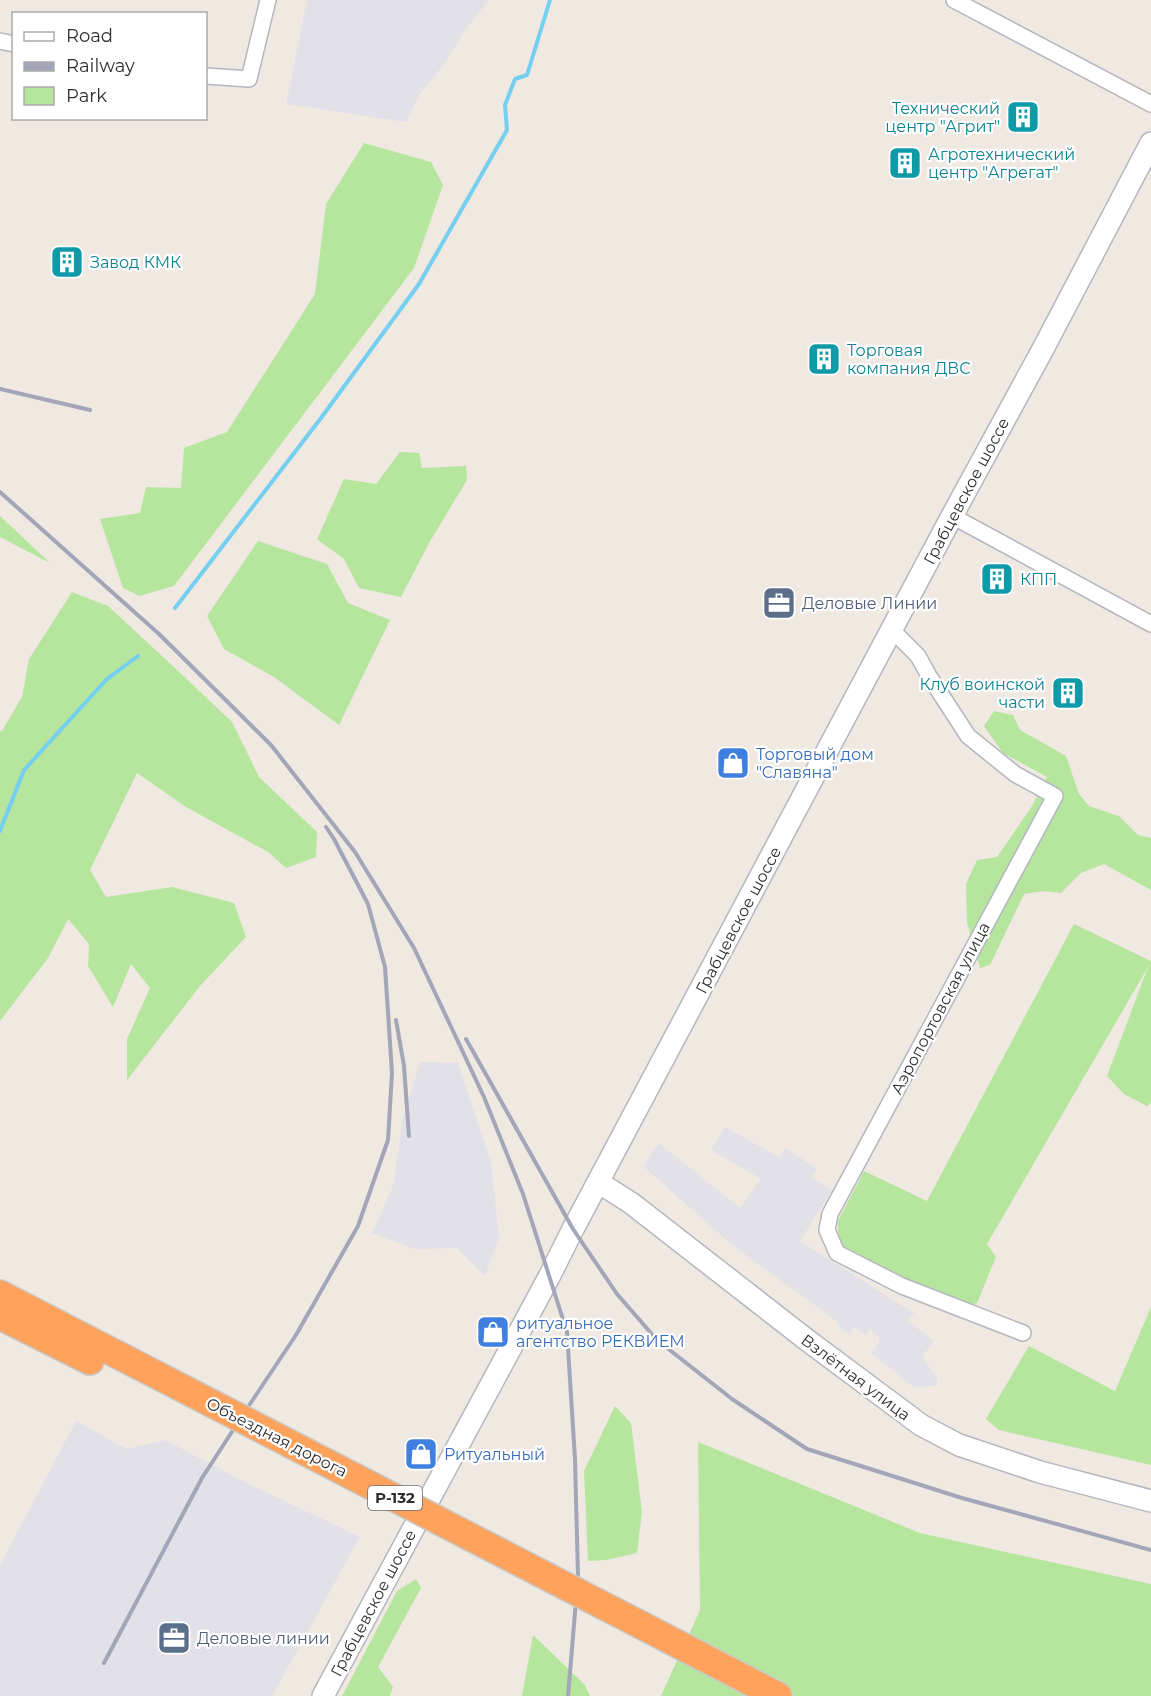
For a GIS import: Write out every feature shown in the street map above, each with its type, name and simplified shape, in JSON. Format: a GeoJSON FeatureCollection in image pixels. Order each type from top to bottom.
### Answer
{"type":"FeatureCollection","features":[{"type":"Feature","properties":{"kind":"highway","name":"Объездная дорога"},"geometry":{"type":"LineString","coordinates":[[0,1294],[146,1379],[637,1632],[778,1696]]}},
{"type":"Feature","properties":{"kind":"highway","name":"Объездная дорога"},"geometry":{"type":"LineString","coordinates":[[0,1316],[146,1379]]}},
{"type":"Feature","properties":{"kind":"highway","name":"Объездная дорога"},"geometry":{"type":"LineString","coordinates":[[637,1632],[741,1696]]}},
{"type":"Feature","properties":{"kind":"main road","name":"Грабцевское шоссе"},"geometry":{"type":"LineString","coordinates":[[323,1696],[549,1277],[1151,143]]}},
{"type":"Feature","properties":{"kind":"main road","name":"Взлётная улица"},"geometry":{"type":"LineString","coordinates":[[598,1182],[631,1203],[921,1425],[959,1445],[1030,1468],[1151,1501]]}},
{"type":"Feature","properties":{"kind":"street"},"geometry":{"type":"LineString","coordinates":[[207,76],[249,79],[268,0]]}},
{"type":"Feature","properties":{"kind":"street"},"geometry":{"type":"LineString","coordinates":[[954,0],[1151,104]]}},
{"type":"Feature","properties":{"kind":"street"},"geometry":{"type":"LineString","coordinates":[[952,516],[1151,624]]}},
{"type":"Feature","properties":{"kind":"street","name":"Аэропортовская улица"},"geometry":{"type":"LineString","coordinates":[[892,630],[918,656],[968,736],[1015,774],[1054,796],[830,1214],[827,1230],[837,1254],[902,1286],[1023,1333]]}},
{"type":"Feature","properties":{"kind":"shaded area"},"geometry":{"type":"Polygon","coordinates":[[[307,0],[489,0],[419,95],[406,122],[286,104],[307,0]]]}},
{"type":"Feature","properties":{"kind":"shaded area"},"geometry":{"type":"Polygon","coordinates":[[[420,1062],[458,1063],[491,1162],[499,1237],[485,1276],[457,1248],[415,1249],[372,1233],[393,1186],[403,1118],[420,1062]]]}},
{"type":"Feature","properties":{"kind":"shaded area"},"geometry":{"type":"Polygon","coordinates":[[[725,1127],[779,1157],[786,1148],[817,1169],[812,1177],[832,1190],[800,1241],[914,1313],[908,1321],[934,1341],[922,1357],[938,1379],[936,1385],[915,1388],[871,1353],[879,1342],[879,1337],[870,1329],[866,1335],[854,1327],[849,1334],[838,1326],[839,1323],[731,1244],[643,1166],[659,1143],[740,1208],[761,1179],[711,1150],[725,1127]]]}},
{"type":"Feature","properties":{"kind":"shaded area"},"geometry":{"type":"Polygon","coordinates":[[[76,1421],[127,1449],[165,1440],[243,1481],[360,1537],[272,1696],[0,1696],[0,1565],[76,1421]]]}},
{"type":"Feature","properties":{"kind":"green space"},"geometry":{"type":"Polygon","coordinates":[[[364,143],[431,162],[443,185],[414,268],[174,586],[139,596],[123,588],[100,519],[140,513],[146,487],[181,488],[184,448],[227,432],[315,294],[326,204],[364,143]]]}},
{"type":"Feature","properties":{"kind":"green space"},"geometry":{"type":"Polygon","coordinates":[[[400,452],[419,453],[422,468],[466,466],[467,480],[429,543],[401,597],[359,588],[344,559],[317,539],[344,479],[376,484],[400,452]]]}},
{"type":"Feature","properties":{"kind":"green space"},"geometry":{"type":"Polygon","coordinates":[[[0,516],[50,563],[0,537],[0,516]]]}},
{"type":"Feature","properties":{"kind":"green space"},"geometry":{"type":"Polygon","coordinates":[[[258,541],[327,564],[348,603],[390,620],[339,725],[274,677],[224,649],[207,616],[258,541]]]}},
{"type":"Feature","properties":{"kind":"green space"},"geometry":{"type":"Polygon","coordinates":[[[72,592],[108,606],[232,722],[259,777],[317,832],[316,857],[286,868],[268,852],[186,807],[137,773],[90,870],[106,897],[172,887],[234,903],[246,937],[200,986],[127,1080],[127,1039],[150,988],[131,964],[113,1007],[88,966],[89,944],[68,919],[48,958],[0,1021],[0,731],[22,697],[29,659],[72,592]]]}},
{"type":"Feature","properties":{"kind":"green space"},"geometry":{"type":"Polygon","coordinates":[[[994,711],[1013,715],[1020,730],[1066,756],[1079,794],[1089,806],[1119,816],[1138,835],[1151,838],[1151,890],[1104,864],[1081,873],[1061,893],[1045,891],[1024,894],[990,965],[980,968],[967,922],[966,884],[977,860],[997,857],[1032,806],[1047,777],[1003,753],[984,726],[994,711]]]}},
{"type":"Feature","properties":{"kind":"green space"},"geometry":{"type":"Polygon","coordinates":[[[1074,924],[1151,961],[1151,1103],[1147,1106],[1124,1094],[1107,1076],[1148,967],[987,1244],[996,1257],[977,1303],[968,1306],[908,1282],[844,1247],[838,1236],[838,1221],[864,1171],[927,1201],[1074,924]]]}},
{"type":"Feature","properties":{"kind":"green space"},"geometry":{"type":"Polygon","coordinates":[[[1151,1307],[1151,1465],[999,1430],[986,1419],[1029,1346],[1115,1391],[1151,1307]]]}},
{"type":"Feature","properties":{"kind":"green space"},"geometry":{"type":"Polygon","coordinates":[[[615,1406],[631,1423],[642,1512],[637,1553],[606,1560],[588,1561],[584,1471],[615,1406]]]}},
{"type":"Feature","properties":{"kind":"green space"},"geometry":{"type":"Polygon","coordinates":[[[698,1442],[920,1533],[1151,1584],[1151,1696],[661,1696],[700,1610],[698,1442]]]}},
{"type":"Feature","properties":{"kind":"green space"},"geometry":{"type":"Polygon","coordinates":[[[416,1579],[421,1588],[378,1667],[393,1687],[390,1696],[342,1696],[397,1591],[416,1579]]]}},
{"type":"Feature","properties":{"kind":"green space"},"geometry":{"type":"Polygon","coordinates":[[[533,1635],[585,1685],[590,1696],[522,1696],[533,1635]]]}},
{"type":"Feature","properties":{"kind":"waterway"},"geometry":{"type":"LineString","coordinates":[[175,608],[321,418],[419,284],[507,130],[505,105],[515,79],[527,75],[550,0]]}},
{"type":"Feature","properties":{"kind":"waterway"},"geometry":{"type":"LineString","coordinates":[[0,831],[24,770],[107,679],[138,656]]}},
{"type":"Feature","properties":{"kind":"railway"},"geometry":{"type":"LineString","coordinates":[[0,389],[90,410]]}},
{"type":"Feature","properties":{"kind":"railway"},"geometry":{"type":"LineString","coordinates":[[0,492],[159,634],[271,745],[355,852],[414,948],[484,1097],[523,1194],[567,1332],[575,1459],[578,1577],[568,1696]]}},
{"type":"Feature","properties":{"kind":"railway"},"geometry":{"type":"LineString","coordinates":[[104,1663],[202,1478],[296,1335],[358,1226],[388,1140],[392,1073],[385,967],[368,904],[326,827]]}},
{"type":"Feature","properties":{"kind":"railway"},"geometry":{"type":"LineString","coordinates":[[396,1020],[404,1066],[409,1136]]}},
{"type":"Feature","properties":{"kind":"railway"},"geometry":{"type":"LineString","coordinates":[[466,1039],[573,1229],[617,1294],[657,1340],[732,1399],[807,1449],[962,1498],[1151,1550]]}},
{"type":"Feature","properties":{"kind":"place","name":"Технический центр \"Агрит\""},"geometry":{"type":"Point","coordinates":[1023,117]}},
{"type":"Feature","properties":{"kind":"place","name":"Агротехнический центр \"Агрегат\""},"geometry":{"type":"Point","coordinates":[905,163]}},
{"type":"Feature","properties":{"kind":"place","name":"Завод КМК"},"geometry":{"type":"Point","coordinates":[67,262]}},
{"type":"Feature","properties":{"kind":"place","name":"Торговая компания ДВС"},"geometry":{"type":"Point","coordinates":[824,359]}},
{"type":"Feature","properties":{"kind":"place","name":"КПП"},"geometry":{"type":"Point","coordinates":[997,579]}},
{"type":"Feature","properties":{"kind":"place","name":"Деловые Линии"},"geometry":{"type":"Point","coordinates":[779,603]}},
{"type":"Feature","properties":{"kind":"place","name":"Клуб воинской части"},"geometry":{"type":"Point","coordinates":[1068,693]}},
{"type":"Feature","properties":{"kind":"place","name":"Торговый дом \"Славяна\""},"geometry":{"type":"Point","coordinates":[733,763]}},
{"type":"Feature","properties":{"kind":"place","name":"ритуальное агентство РЕКВИЕМ"},"geometry":{"type":"Point","coordinates":[493,1332]}},
{"type":"Feature","properties":{"kind":"place","name":"Ритуальный"},"geometry":{"type":"Point","coordinates":[421,1454]}},
{"type":"Feature","properties":{"kind":"place","name":"Деловые линии"},"geometry":{"type":"Point","coordinates":[174,1638]}}]}
